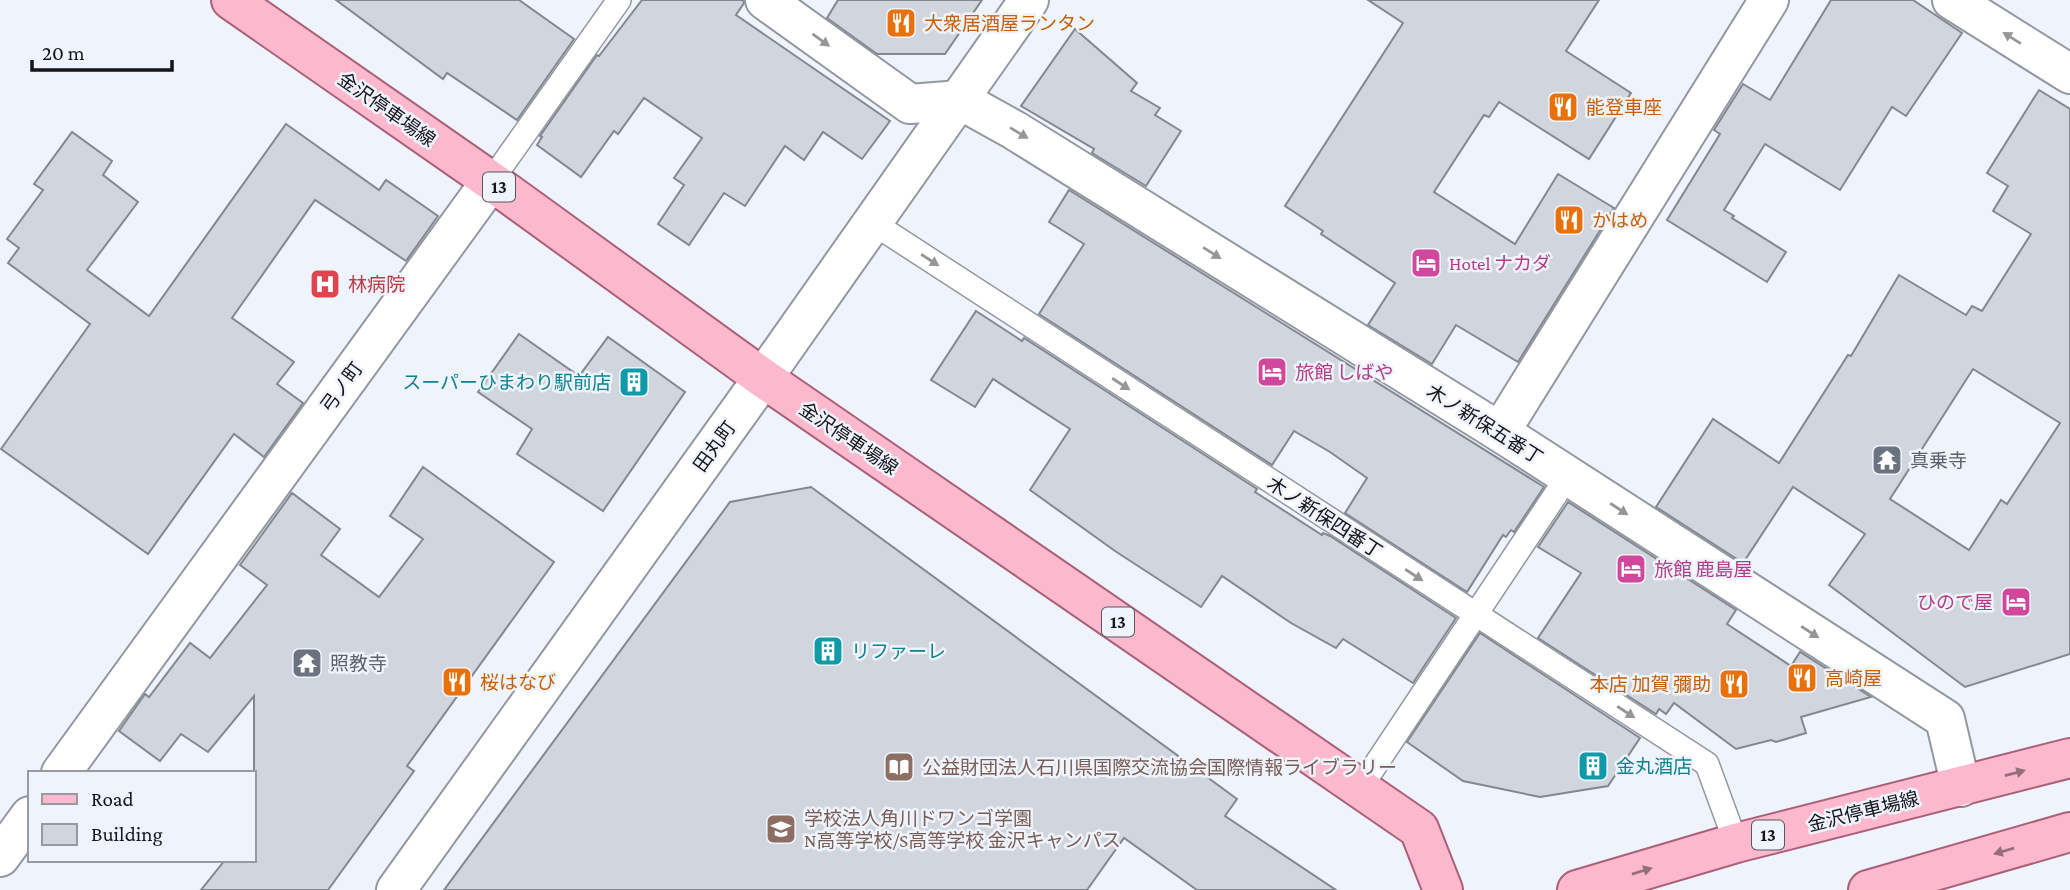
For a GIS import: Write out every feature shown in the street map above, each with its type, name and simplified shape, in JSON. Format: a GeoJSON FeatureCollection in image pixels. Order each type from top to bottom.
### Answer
{"type":"FeatureCollection","features":[{"type":"Feature","properties":{"kind":"main road","name":"金沢停車場線"},"geometry":{"type":"LineString","coordinates":[[231,0],[491,181],[763,378],[1419,829],[1443,890]]}},
{"type":"Feature","properties":{"kind":"main road","name":"金沢停車場線"},"geometry":{"type":"LineString","coordinates":[[1577,890],[1736,843],[2070,758]]}},
{"type":"Feature","properties":{"kind":"main road"},"geometry":{"type":"LineString","coordinates":[[1868,890],[1960,877],[2070,832]]}},
{"type":"Feature","properties":{"kind":"street"},"geometry":{"type":"LineString","coordinates":[[765,0],[910,104],[960,100]]}},
{"type":"Feature","properties":{"kind":"street","name":"田丸町"},"geometry":{"type":"LineString","coordinates":[[396,890],[763,378],[1029,0]]}},
{"type":"Feature","properties":{"kind":"street"},"geometry":{"type":"LineString","coordinates":[[1500,432],[1769,0]]}},
{"type":"Feature","properties":{"kind":"street"},"geometry":{"type":"LineString","coordinates":[[1952,0],[2070,74]]}},
{"type":"Feature","properties":{"kind":"street","name":"木ノ新保五番丁"},"geometry":{"type":"LineString","coordinates":[[960,100],[1049,151],[1500,432],[1945,719],[1961,787]]}},
{"type":"Feature","properties":{"kind":"street","name":"弓ノ町"},"geometry":{"type":"LineString","coordinates":[[62,771],[491,181]]}},
{"type":"Feature","properties":{"kind":"street"},"geometry":{"type":"LineString","coordinates":[[0,857],[28,819]]}},
{"type":"Feature","properties":{"kind":"lane","name":"弓ノ町"},"geometry":{"type":"LineString","coordinates":[[491,181],[619,0]]}},
{"type":"Feature","properties":{"kind":"lane","name":"木ノ新保四番丁"},"geometry":{"type":"LineString","coordinates":[[873,223],[1707,764],[1736,843]]}},
{"type":"Feature","properties":{"kind":"lane"},"geometry":{"type":"LineString","coordinates":[[1360,788],[1568,477]]}},
{"type":"Feature","properties":{"kind":"building"},"geometry":{"type":"Polygon","coordinates":[[[336,0],[519,0],[574,39],[517,120],[447,73],[443,79],[336,0]]]}},
{"type":"Feature","properties":{"kind":"building"},"geometry":{"type":"Polygon","coordinates":[[[642,0],[743,0],[744,3],[736,15],[890,121],[862,159],[823,132],[804,160],[785,146],[745,206],[724,193],[689,245],[658,224],[684,185],[674,178],[702,138],[644,98],[618,134],[614,131],[581,177],[537,145],[542,137],[540,136],[597,55],[599,56],[642,0]]]}},
{"type":"Feature","properties":{"kind":"building"},"geometry":{"type":"Polygon","coordinates":[[[838,0],[982,0],[945,54],[877,54],[827,18],[838,0]]]}},
{"type":"Feature","properties":{"kind":"building"},"geometry":{"type":"Polygon","coordinates":[[[1368,0],[1599,0],[1566,51],[1631,93],[1589,159],[1499,102],[1489,117],[1484,115],[1434,192],[1515,244],[1558,174],[1614,208],[1518,362],[1456,325],[1432,364],[1368,325],[1395,283],[1321,234],[1323,231],[1285,206],[1403,23],[1368,0]]]}},
{"type":"Feature","properties":{"kind":"building"},"geometry":{"type":"Polygon","coordinates":[[[1831,0],[1913,0],[1962,33],[1906,116],[1892,107],[1840,190],[1765,144],[1724,210],[1734,216],[1732,218],[1786,252],[1767,282],[1667,220],[1720,134],[1714,130],[1743,84],[1770,100],[1831,0]]]}},
{"type":"Feature","properties":{"kind":"building"},"geometry":{"type":"Polygon","coordinates":[[[1075,29],[1137,83],[1131,91],[1160,108],[1155,115],[1181,131],[1146,186],[1092,153],[1094,149],[1021,106],[1075,29]]]}},
{"type":"Feature","properties":{"kind":"building"},"geometry":{"type":"Polygon","coordinates":[[[2039,90],[2070,109],[2070,654],[1965,687],[1829,585],[1865,534],[1793,487],[1743,563],[1656,507],[1713,419],[1779,463],[1848,355],[1851,356],[1899,275],[1966,315],[1972,306],[1982,311],[2031,234],[1993,211],[2008,186],[1987,173],[2039,90]],[[1973,369],[1890,499],[1969,550],[2001,500],[2007,504],[2060,423],[1973,369]]]}},
{"type":"Feature","properties":{"kind":"building"},"geometry":{"type":"Polygon","coordinates":[[[286,124],[379,190],[386,180],[438,216],[406,261],[315,200],[232,318],[294,362],[277,384],[303,403],[264,457],[234,434],[148,554],[1,449],[90,324],[8,263],[19,248],[7,239],[43,190],[34,184],[72,132],[112,161],[103,175],[138,202],[87,270],[149,316],[286,124]]]}},
{"type":"Feature","properties":{"kind":"building"},"geometry":{"type":"Polygon","coordinates":[[[1069,190],[1544,487],[1514,532],[1511,530],[1506,537],[1503,535],[1467,592],[1345,513],[1367,478],[1330,452],[1294,431],[1272,465],[1039,314],[1084,244],[1049,222],[1069,190]]]}},
{"type":"Feature","properties":{"kind":"building"},"geometry":{"type":"Polygon","coordinates":[[[976,311],[1022,341],[1024,338],[1257,489],[1255,492],[1322,535],[1323,533],[1330,536],[1456,618],[1413,683],[1343,639],[1336,648],[1291,623],[1222,576],[1201,607],[1115,551],[1030,490],[1070,429],[993,379],[975,407],[931,380],[976,311]]]}},
{"type":"Feature","properties":{"kind":"building"},"geometry":{"type":"Polygon","coordinates":[[[519,334],[579,376],[608,337],[685,392],[603,511],[517,454],[532,429],[478,392],[519,334]]]}},
{"type":"Feature","properties":{"kind":"building"},"geometry":{"type":"Polygon","coordinates":[[[423,467],[554,562],[407,766],[414,771],[328,890],[201,890],[223,862],[256,862],[254,696],[208,752],[181,734],[160,761],[119,731],[145,694],[149,697],[190,643],[210,658],[267,585],[240,565],[292,493],[340,529],[321,555],[379,597],[423,539],[390,516],[423,467]]]}},
{"type":"Feature","properties":{"kind":"building","name":"リファーレ"},"geometry":{"type":"Polygon","coordinates":[[[811,487],[1237,799],[1225,816],[1336,890],[1197,890],[1124,838],[1087,890],[444,890],[730,502],[811,487]]]}},
{"type":"Feature","properties":{"kind":"building"},"geometry":{"type":"Polygon","coordinates":[[[1568,502],[1736,610],[1727,624],[1791,666],[1800,652],[1871,697],[1801,717],[1806,733],[1736,749],[1674,703],[1666,714],[1659,709],[1656,714],[1538,638],[1581,573],[1538,547],[1568,502]]]}},
{"type":"Feature","properties":{"kind":"building"},"geometry":{"type":"Polygon","coordinates":[[[1480,633],[1640,738],[1608,786],[1540,797],[1463,781],[1407,742],[1480,633]]]}},
{"type":"Feature","properties":{"kind":"place","name":"大衆居酒屋ランタン"},"geometry":{"type":"Point","coordinates":[901,23]}},
{"type":"Feature","properties":{"kind":"place","name":"能登車座"},"geometry":{"type":"Point","coordinates":[1563,107]}},
{"type":"Feature","properties":{"kind":"place","name":"かはめ"},"geometry":{"type":"Point","coordinates":[1569,220]}},
{"type":"Feature","properties":{"kind":"place","name":"Hotel ナカダ"},"geometry":{"type":"Point","coordinates":[1426,263]}},
{"type":"Feature","properties":{"kind":"place","name":"林病院"},"geometry":{"type":"Point","coordinates":[325,284]}},
{"type":"Feature","properties":{"kind":"place","name":"旅館 しばや"},"geometry":{"type":"Point","coordinates":[1272,372]}},
{"type":"Feature","properties":{"kind":"place","name":"スーパーひまわり駅前店"},"geometry":{"type":"Point","coordinates":[634,382]}},
{"type":"Feature","properties":{"kind":"place","name":"真乗寺"},"geometry":{"type":"Point","coordinates":[1887,460]}},
{"type":"Feature","properties":{"kind":"place","name":"旅館 鹿島屋"},"geometry":{"type":"Point","coordinates":[1631,569]}},
{"type":"Feature","properties":{"kind":"place","name":"ひので屋"},"geometry":{"type":"Point","coordinates":[2016,602]}},
{"type":"Feature","properties":{"kind":"place","name":"リファーレ"},"geometry":{"type":"Point","coordinates":[828,651]}},
{"type":"Feature","properties":{"kind":"place","name":"照教寺"},"geometry":{"type":"Point","coordinates":[307,663]}},
{"type":"Feature","properties":{"kind":"place","name":"高崎屋"},"geometry":{"type":"Point","coordinates":[1802,678]}},
{"type":"Feature","properties":{"kind":"place","name":"桜はなび"},"geometry":{"type":"Point","coordinates":[457,682]}},
{"type":"Feature","properties":{"kind":"place","name":"本店 加賀 彌助"},"geometry":{"type":"Point","coordinates":[1734,684]}},
{"type":"Feature","properties":{"kind":"place","name":"金丸酒店"},"geometry":{"type":"Point","coordinates":[1593,766]}},
{"type":"Feature","properties":{"kind":"place","name":"公益財団法人石川県国際交流協会国際情報ライブラリー"},"geometry":{"type":"Point","coordinates":[899,767]}},
{"type":"Feature","properties":{"kind":"place","name":"学校法人角川ドワンゴ学園 N高等学校/S高等学校 金沢キャンパス"},"geometry":{"type":"Point","coordinates":[781,829]}}]}
